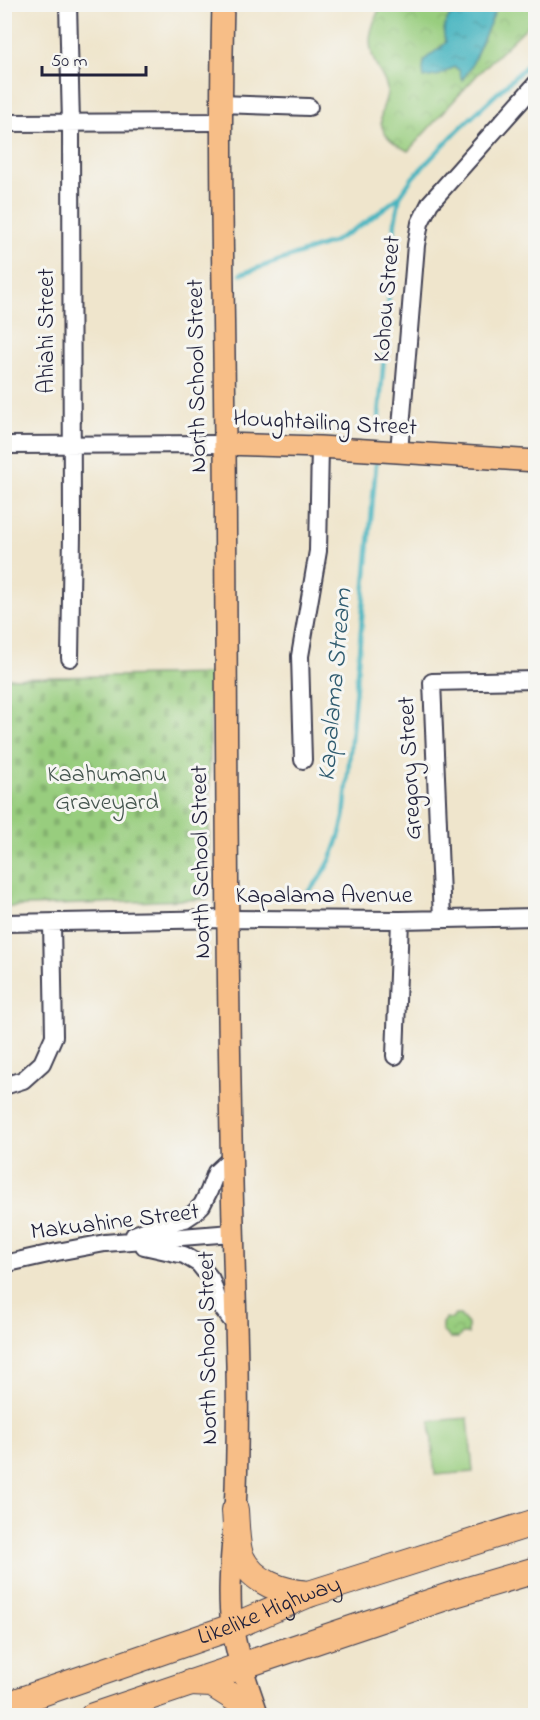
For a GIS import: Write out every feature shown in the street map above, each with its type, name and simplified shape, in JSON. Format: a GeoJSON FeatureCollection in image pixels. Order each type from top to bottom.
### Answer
{"type":"FeatureCollection","features":[{"type":"Feature","properties":{"kind":"highway"},"geometry":{"type":"LineString","coordinates":[[235,1510],[240,1556],[247,1567],[265,1583],[285,1591],[309,1594]]}},
{"type":"Feature","properties":{"kind":"highway","name":"Likelike Highway"},"geometry":{"type":"LineString","coordinates":[[4,1706],[232,1627],[309,1594],[536,1522]]}},
{"type":"Feature","properties":{"kind":"highway","name":"Likelike Highway"},"geometry":{"type":"LineString","coordinates":[[93,1716],[458,1593],[536,1570]]}},
{"type":"Feature","properties":{"kind":"highway"},"geometry":{"type":"LineString","coordinates":[[190,1683],[212,1684],[242,1703],[253,1716]]}},
{"type":"Feature","properties":{"kind":"main road","name":"North School Street"},"geometry":{"type":"LineString","coordinates":[[223,4],[220,113],[225,444],[230,1159],[237,1387],[231,1601],[232,1627],[241,1665],[258,1716]]}},
{"type":"Feature","properties":{"kind":"main road","name":"Houghtailing Street"},"geometry":{"type":"LineString","coordinates":[[225,444],[320,447],[536,461]]}},
{"type":"Feature","properties":{"kind":"street","name":"Ahiahi Street"},"geometry":{"type":"LineString","coordinates":[[68,4],[71,123],[72,533],[69,658]]}},
{"type":"Feature","properties":{"kind":"street","name":"Kohou Street"},"geometry":{"type":"LineString","coordinates":[[399,452],[411,300],[420,223],[430,203],[536,84]]}},
{"type":"Feature","properties":{"kind":"street"},"geometry":{"type":"LineString","coordinates":[[4,123],[71,123],[309,107]]}},
{"type":"Feature","properties":{"kind":"street","name":"Houghtailing Street"},"geometry":{"type":"LineString","coordinates":[[4,445],[225,444]]}},
{"type":"Feature","properties":{"kind":"street"},"geometry":{"type":"LineString","coordinates":[[303,760],[300,656],[318,551],[320,447]]}},
{"type":"Feature","properties":{"kind":"street","name":"Gregory Street"},"geometry":{"type":"LineString","coordinates":[[442,919],[432,682],[536,680]]}},
{"type":"Feature","properties":{"kind":"street","name":"Kapalama Avenue"},"geometry":{"type":"LineString","coordinates":[[4,923],[536,917]]}},
{"type":"Feature","properties":{"kind":"street"},"geometry":{"type":"LineString","coordinates":[[395,1056],[400,920]]}},
{"type":"Feature","properties":{"kind":"street"},"geometry":{"type":"LineString","coordinates":[[4,1086],[23,1080],[42,1063],[54,1036],[52,923]]}},
{"type":"Feature","properties":{"kind":"street"},"geometry":{"type":"LineString","coordinates":[[116,1242],[157,1226],[185,1219],[194,1213],[202,1205],[216,1172],[230,1159]]}},
{"type":"Feature","properties":{"kind":"street","name":"Makuahine Street"},"geometry":{"type":"LineString","coordinates":[[4,1264],[116,1242],[232,1233]]}},
{"type":"Feature","properties":{"kind":"street"},"geometry":{"type":"LineString","coordinates":[[116,1242],[163,1249],[184,1255],[199,1264],[211,1279],[219,1304],[236,1326]]}},
{"type":"Feature","properties":{"kind":"green space"},"geometry":{"type":"Polygon","coordinates":[[[381,5],[535,5],[535,19],[479,73],[408,151],[389,139],[381,122],[387,89],[373,58],[370,36],[381,5]]]}},
{"type":"Feature","properties":{"kind":"green space","name":"Kaahumanu Graveyard"},"geometry":{"type":"Polygon","coordinates":[[[211,674],[208,899],[5,907],[5,678],[211,674]]]}},
{"type":"Feature","properties":{"kind":"green space"},"geometry":{"type":"Polygon","coordinates":[[[455,1315],[460,1315],[468,1324],[468,1334],[450,1338],[442,1331],[442,1323],[446,1318],[452,1319],[455,1315]]]}},
{"type":"Feature","properties":{"kind":"green space"},"geometry":{"type":"Polygon","coordinates":[[[468,1418],[473,1472],[435,1475],[430,1421],[468,1418]]]}},
{"type":"Feature","properties":{"kind":"water"},"geometry":{"type":"Polygon","coordinates":[[[459,4],[498,5],[470,69],[462,80],[459,70],[454,67],[440,75],[424,78],[424,64],[429,56],[446,42],[444,27],[459,4]]]}},
{"type":"Feature","properties":{"kind":"waterway","name":"Kapalama Stream"},"geometry":{"type":"LineString","coordinates":[[379,417],[395,221],[400,196],[413,177],[459,129],[536,57]]}},
{"type":"Feature","properties":{"kind":"waterway"},"geometry":{"type":"LineString","coordinates":[[241,274],[333,242],[366,222],[400,196]]}},
{"type":"Feature","properties":{"kind":"waterway","name":"Kapalama Stream"},"geometry":{"type":"LineString","coordinates":[[302,897],[311,889],[330,861],[344,818],[376,464]]}}]}
